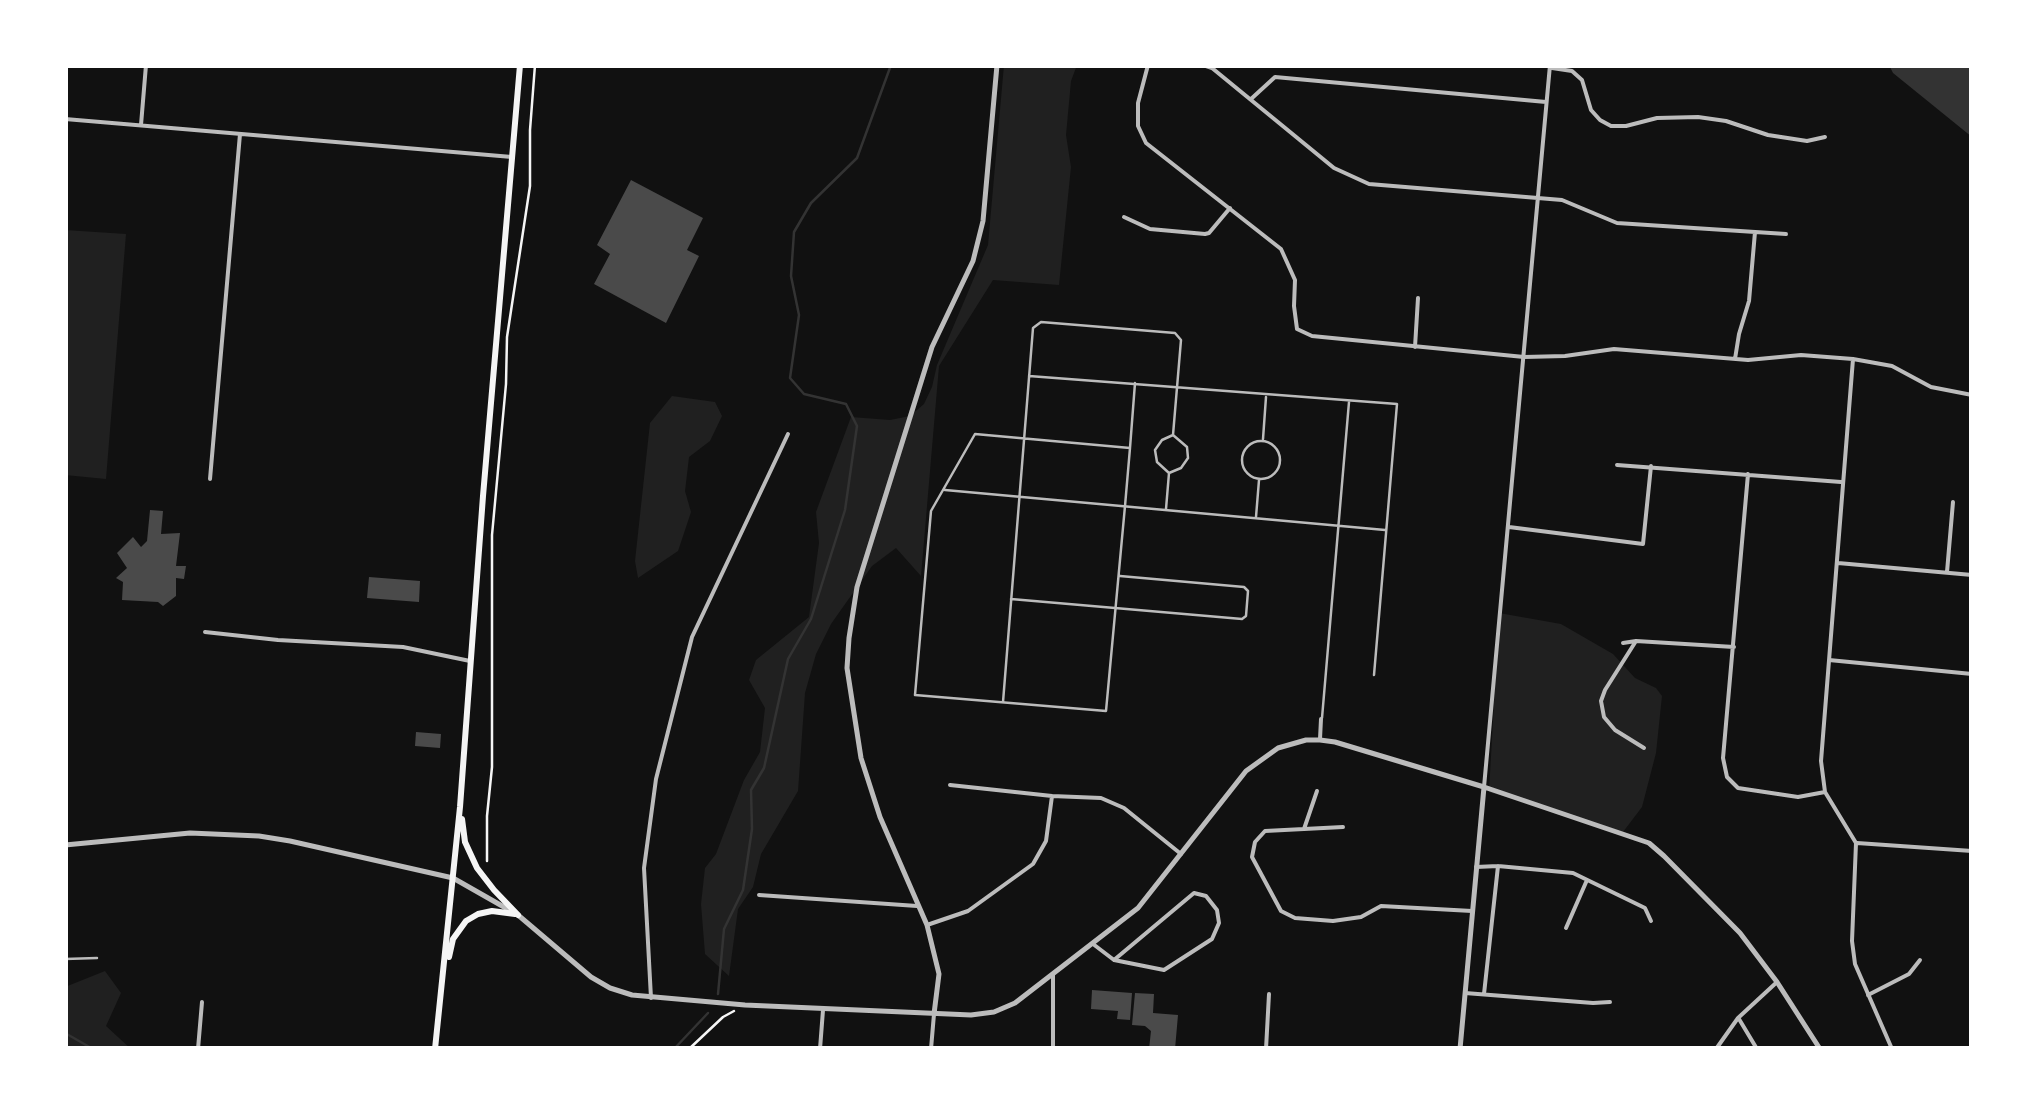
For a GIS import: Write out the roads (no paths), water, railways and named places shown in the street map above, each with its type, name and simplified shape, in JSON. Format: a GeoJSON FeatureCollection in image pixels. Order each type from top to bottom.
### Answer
{"type":"FeatureCollection","features":[{"type":"Feature","properties":{"kind":"main road"},"geometry":{"type":"LineString","coordinates":[[435,1049],[460,807],[520,65]]}},
{"type":"Feature","properties":{"kind":"main road"},"geometry":{"type":"LineString","coordinates":[[460,807],[470,855],[494,890],[518,915]]}},
{"type":"Feature","properties":{"kind":"main road"},"geometry":{"type":"LineString","coordinates":[[442,982],[453,939],[466,921],[492,910],[518,915]]}},
{"type":"Feature","properties":{"kind":"street"},"geometry":{"type":"LineString","coordinates":[[141,125],[146,65]]}},
{"type":"Feature","properties":{"kind":"street"},"geometry":{"type":"LineString","coordinates":[[931,1049],[939,974],[927,926],[880,817],[861,758],[848,668],[848,638],[857,587],[932,347],[973,261],[984,221],[997,65]]}},
{"type":"Feature","properties":{"kind":"street"},"geometry":{"type":"LineString","coordinates":[[1148,65],[1138,103],[1138,126],[1146,143],[1282,249],[1295,280],[1298,329],[1312,336],[1524,356],[1614,350],[1736,359],[1802,355],[1853,359],[1892,366],[1931,387],[1972,395]]}},
{"type":"Feature","properties":{"kind":"street"},"geometry":{"type":"LineString","coordinates":[[1203,65],[1251,98],[1334,168],[1369,184],[1562,200],[1617,223],[1786,234]]}},
{"type":"Feature","properties":{"kind":"street"},"geometry":{"type":"LineString","coordinates":[[1460,1049],[1550,67],[1572,71],[1582,80],[1591,110],[1611,126],[1656,118],[1698,117],[1807,142],[1826,137]]}},
{"type":"Feature","properties":{"kind":"street"},"geometry":{"type":"LineString","coordinates":[[1251,98],[1275,78],[1546,102]]}},
{"type":"Feature","properties":{"kind":"street"},"geometry":{"type":"LineString","coordinates":[[65,119],[512,157]]}},
{"type":"Feature","properties":{"kind":"street"},"geometry":{"type":"LineString","coordinates":[[210,479],[240,134]]}},
{"type":"Feature","properties":{"kind":"street"},"geometry":{"type":"LineString","coordinates":[[1124,217],[1150,230],[1205,234],[1230,208]]}},
{"type":"Feature","properties":{"kind":"street"},"geometry":{"type":"LineString","coordinates":[[1736,359],[1749,301],[1755,232]]}},
{"type":"Feature","properties":{"kind":"street"},"geometry":{"type":"LineString","coordinates":[[1415,347],[1418,298]]}},
{"type":"Feature","properties":{"kind":"street"},"geometry":{"type":"LineString","coordinates":[[1853,359],[1822,762],[1825,792],[1856,843],[1852,941],[1855,964],[1892,1049]]}},
{"type":"Feature","properties":{"kind":"street"},"geometry":{"type":"LineString","coordinates":[[651,998],[644,868],[656,779],[692,637],[788,434]]}},
{"type":"Feature","properties":{"kind":"street"},"geometry":{"type":"LineString","coordinates":[[1617,465],[1843,482]]}},
{"type":"Feature","properties":{"kind":"street"},"geometry":{"type":"LineString","coordinates":[[1508,527],[1643,544],[1651,466]]}},
{"type":"Feature","properties":{"kind":"street"},"geometry":{"type":"LineString","coordinates":[[1748,474],[1723,758],[1727,776],[1738,788],[1798,797],[1825,792]]}},
{"type":"Feature","properties":{"kind":"street"},"geometry":{"type":"LineString","coordinates":[[1947,572],[1953,502]]}},
{"type":"Feature","properties":{"kind":"street"},"geometry":{"type":"LineString","coordinates":[[1838,563],[1972,575]]}},
{"type":"Feature","properties":{"kind":"street"},"geometry":{"type":"LineString","coordinates":[[205,632],[404,648],[470,660]]}},
{"type":"Feature","properties":{"kind":"street"},"geometry":{"type":"LineString","coordinates":[[1623,644],[1636,641],[1734,647]]}},
{"type":"Feature","properties":{"kind":"street"},"geometry":{"type":"LineString","coordinates":[[1636,641],[1602,701],[1604,717],[1615,730],[1644,748]]}},
{"type":"Feature","properties":{"kind":"street"},"geometry":{"type":"LineString","coordinates":[[1829,660],[1972,674]]}},
{"type":"Feature","properties":{"kind":"street"},"geometry":{"type":"LineString","coordinates":[[1320,740],[1322,719]]}},
{"type":"Feature","properties":{"kind":"street"},"geometry":{"type":"LineString","coordinates":[[65,845],[190,833],[260,836],[453,878],[518,915],[591,977],[610,988],[651,998],[971,1015],[994,1012],[1015,1003],[1138,908],[1246,771],[1278,748],[1320,740],[1484,787],[1648,843],[1740,934],[1820,1049]]}},
{"type":"Feature","properties":{"kind":"street"},"geometry":{"type":"LineString","coordinates":[[950,785],[1101,798],[1124,808],[1182,854]]}},
{"type":"Feature","properties":{"kind":"street"},"geometry":{"type":"LineString","coordinates":[[1304,829],[1316,791]]}},
{"type":"Feature","properties":{"kind":"street"},"geometry":{"type":"LineString","coordinates":[[927,926],[968,911],[1033,864],[1046,842],[1052,796]]}},
{"type":"Feature","properties":{"kind":"street"},"geometry":{"type":"LineString","coordinates":[[1344,827],[1265,831],[1255,842],[1252,857],[1280,911],[1296,918],[1333,921],[1361,917],[1381,906],[1472,911]]}},
{"type":"Feature","properties":{"kind":"street"},"geometry":{"type":"LineString","coordinates":[[1856,843],[1972,851]]}},
{"type":"Feature","properties":{"kind":"street"},"geometry":{"type":"LineString","coordinates":[[1484,994],[1498,866]]}},
{"type":"Feature","properties":{"kind":"street"},"geometry":{"type":"LineString","coordinates":[[1476,867],[1573,873],[1645,908],[1651,922]]}},
{"type":"Feature","properties":{"kind":"street"},"geometry":{"type":"LineString","coordinates":[[1566,928],[1587,880]]}},
{"type":"Feature","properties":{"kind":"street"},"geometry":{"type":"LineString","coordinates":[[1093,944],[1114,960],[1164,970],[1212,939],[1219,924],[1217,910],[1206,896],[1194,894],[1114,960]]}},
{"type":"Feature","properties":{"kind":"street"},"geometry":{"type":"LineString","coordinates":[[759,895],[917,906]]}},
{"type":"Feature","properties":{"kind":"street"},"geometry":{"type":"LineString","coordinates":[[1868,995],[1909,974],[1920,960]]}},
{"type":"Feature","properties":{"kind":"street"},"geometry":{"type":"LineString","coordinates":[[1052,1049],[1054,974]]}},
{"type":"Feature","properties":{"kind":"street"},"geometry":{"type":"LineString","coordinates":[[1716,1049],[1738,1018],[1777,982]]}},
{"type":"Feature","properties":{"kind":"street"},"geometry":{"type":"LineString","coordinates":[[1464,992],[1610,1002]]}},
{"type":"Feature","properties":{"kind":"street"},"geometry":{"type":"LineString","coordinates":[[1266,1049],[1269,994]]}},
{"type":"Feature","properties":{"kind":"street"},"geometry":{"type":"LineString","coordinates":[[198,1049],[202,1002]]}},
{"type":"Feature","properties":{"kind":"street"},"geometry":{"type":"LineString","coordinates":[[820,1049],[823,1010]]}},
{"type":"Feature","properties":{"kind":"street"},"geometry":{"type":"LineString","coordinates":[[1738,1018],[1757,1049]]}},
{"type":"Feature","properties":{"kind":"lane"},"geometry":{"type":"LineString","coordinates":[[1003,702],[1033,328],[1041,322],[1175,333],[1181,340],[1173,435]]}},
{"type":"Feature","properties":{"kind":"lane"},"geometry":{"type":"LineString","coordinates":[[1029,376],[1397,404],[1374,675]]}},
{"type":"Feature","properties":{"kind":"lane"},"geometry":{"type":"LineString","coordinates":[[1130,448],[975,434],[931,511],[916,694],[1106,711],[1125,506],[1130,448],[1135,384]]}},
{"type":"Feature","properties":{"kind":"lane"},"geometry":{"type":"LineString","coordinates":[[1262,440],[1266,394]]}},
{"type":"Feature","properties":{"kind":"lane"},"geometry":{"type":"LineString","coordinates":[[1322,719],[1350,400]]}},
{"type":"Feature","properties":{"kind":"lane"},"geometry":{"type":"LineString","coordinates":[[1170,473],[1156,462],[1155,450],[1162,440],[1173,435]]}},
{"type":"Feature","properties":{"kind":"lane"},"geometry":{"type":"LineString","coordinates":[[1170,473],[1181,468],[1188,458],[1187,447],[1173,435]]}},
{"type":"Feature","properties":{"kind":"lane"},"geometry":{"type":"LineString","coordinates":[[1262,440],[1275,447],[1280,464],[1273,475],[1259,479],[1248,475],[1241,458],[1249,444],[1262,440]]}},
{"type":"Feature","properties":{"kind":"lane"},"geometry":{"type":"LineString","coordinates":[[1166,510],[1170,473]]}},
{"type":"Feature","properties":{"kind":"lane"},"geometry":{"type":"LineString","coordinates":[[1256,518],[1259,479]]}},
{"type":"Feature","properties":{"kind":"lane"},"geometry":{"type":"LineString","coordinates":[[943,490],[1386,530]]}},
{"type":"Feature","properties":{"kind":"lane"},"geometry":{"type":"LineString","coordinates":[[1011,599],[1246,616],[1248,591],[1244,587],[1118,576]]}},
{"type":"Feature","properties":{"kind":"lane"},"geometry":{"type":"LineString","coordinates":[[65,959],[96,958]]}},
{"type":"Feature","properties":{"kind":"waterway"},"geometry":{"type":"LineString","coordinates":[[718,994],[724,929],[743,890],[752,829],[751,790],[764,768],[788,659],[811,619],[845,510],[857,426],[846,404],[804,394],[790,378],[799,315],[791,276],[794,232],[811,203],[857,158],[891,65]]}},
{"type":"Feature","properties":{"kind":"waterway"},"geometry":{"type":"LineString","coordinates":[[674,1049],[708,1013]]}},
{"type":"Feature","properties":{"kind":"waterway"},"geometry":{"type":"LineString","coordinates":[[65,1033],[93,1049]]}}]}
